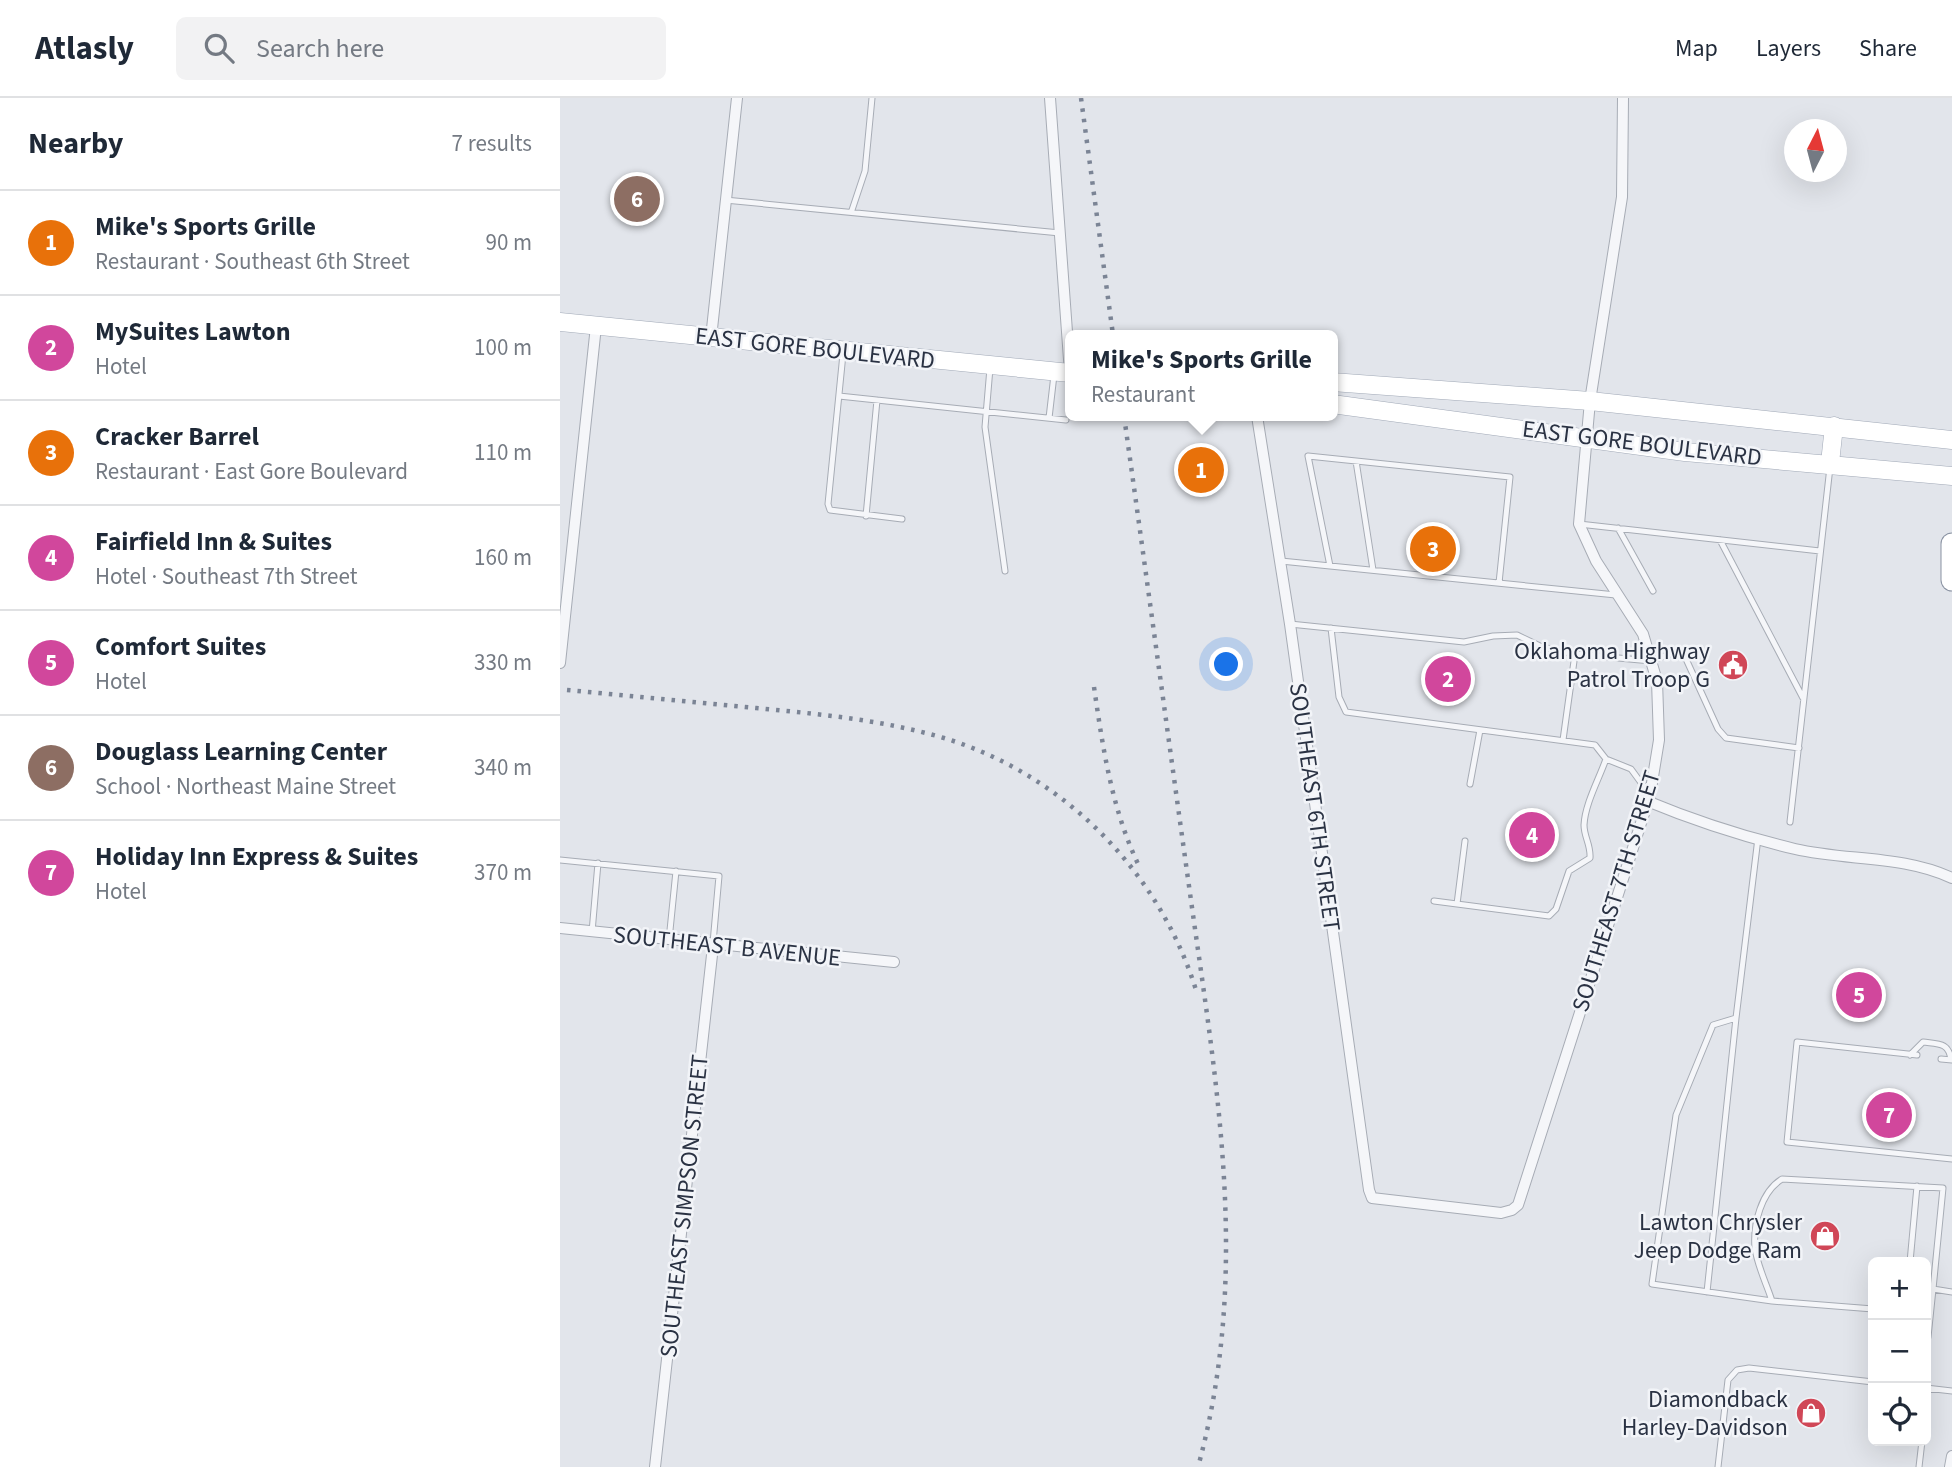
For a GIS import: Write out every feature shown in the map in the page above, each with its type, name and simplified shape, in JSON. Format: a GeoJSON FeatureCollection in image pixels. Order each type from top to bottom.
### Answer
{"type":"FeatureCollection","features":[{"type":"Feature","properties":{"kind":"highway"},"geometry":{"type":"LineString","coordinates":[[1952,544],[1952,580]]}},
{"type":"Feature","properties":{"kind":"main road","name":"EAST GORE BOULEVARD"},"geometry":{"type":"LineString","coordinates":[[560,322],[1064,372]]}},
{"type":"Feature","properties":{"kind":"main road","name":"EAST GORE BOULEVARD"},"geometry":{"type":"LineString","coordinates":[[1338,382],[1590,401],[1952,440]]}},
{"type":"Feature","properties":{"kind":"main road","name":"EAST GORE BOULEVARD"},"geometry":{"type":"LineString","coordinates":[[1338,405],[1685,452],[1952,476]]}},
{"type":"Feature","properties":{"kind":"main road"},"geometry":{"type":"LineString","coordinates":[[1830,463],[1834,426]]}},
{"type":"Feature","properties":{"kind":"street"},"geometry":{"type":"LineString","coordinates":[[711,338],[737,98]]}},
{"type":"Feature","properties":{"kind":"street"},"geometry":{"type":"LineString","coordinates":[[1050,98],[1060,233],[1064,372]]}},
{"type":"Feature","properties":{"kind":"street","name":"SOUTHEAST 7TH STREET"},"geometry":{"type":"LineString","coordinates":[[1501,1213],[1518,1205],[1648,798],[1659,740],[1657,681],[1643,634],[1596,561],[1579,524],[1590,401],[1622,197],[1623,98]]}},
{"type":"Feature","properties":{"kind":"street"},"geometry":{"type":"LineString","coordinates":[[560,663],[596,326]]}},
{"type":"Feature","properties":{"kind":"street","name":"SOUTHEAST 6TH STREET"},"geometry":{"type":"LineString","coordinates":[[1258,421],[1290,624],[1372,1198],[1501,1213]]}},
{"type":"Feature","properties":{"kind":"street"},"geometry":{"type":"LineString","coordinates":[[1648,798],[1685,817],[1796,849],[1928,867],[1952,878]]}},
{"type":"Feature","properties":{"kind":"street","name":"SOUTHEAST B AVENUE"},"geometry":{"type":"LineString","coordinates":[[560,928],[713,946],[894,962]]}},
{"type":"Feature","properties":{"kind":"street","name":"SOUTHEAST SIMPSON STREET"},"geometry":{"type":"LineString","coordinates":[[655,1467],[713,946]]}},
{"type":"Feature","properties":{"kind":"street"},"geometry":{"type":"LineString","coordinates":[[1950,1467],[1952,1456]]}},
{"type":"Feature","properties":{"kind":"lane"},"geometry":{"type":"LineString","coordinates":[[852,211],[865,171],[872,98]]}},
{"type":"Feature","properties":{"kind":"lane"},"geometry":{"type":"LineString","coordinates":[[725,200],[1060,233]]}},
{"type":"Feature","properties":{"kind":"lane"},"geometry":{"type":"LineString","coordinates":[[844,351],[828,504],[831,510],[836,512],[902,519]]}},
{"type":"Feature","properties":{"kind":"lane"},"geometry":{"type":"LineString","coordinates":[[991,365],[985,412],[1005,571]]}},
{"type":"Feature","properties":{"kind":"lane"},"geometry":{"type":"LineString","coordinates":[[1049,418],[1064,372]]}},
{"type":"Feature","properties":{"kind":"lane"},"geometry":{"type":"LineString","coordinates":[[839,396],[1065,420]]}},
{"type":"Feature","properties":{"kind":"lane"},"geometry":{"type":"LineString","coordinates":[[866,516],[877,400]]}},
{"type":"Feature","properties":{"kind":"lane"},"geometry":{"type":"LineString","coordinates":[[1330,566],[1308,456],[1510,477],[1499,583]]}},
{"type":"Feature","properties":{"kind":"lane"},"geometry":{"type":"LineString","coordinates":[[1356,461],[1373,570]]}},
{"type":"Feature","properties":{"kind":"lane"},"geometry":{"type":"LineString","coordinates":[[1790,822],[1830,463]]}},
{"type":"Feature","properties":{"kind":"lane"},"geometry":{"type":"LineString","coordinates":[[1579,524],[1820,551]]}},
{"type":"Feature","properties":{"kind":"lane"},"geometry":{"type":"LineString","coordinates":[[1618,528],[1653,592]]}},
{"type":"Feature","properties":{"kind":"lane"},"geometry":{"type":"LineString","coordinates":[[1720,540],[1804,700]]}},
{"type":"Feature","properties":{"kind":"lane"},"geometry":{"type":"LineString","coordinates":[[1280,561],[1619,596]]}},
{"type":"Feature","properties":{"kind":"lane"},"geometry":{"type":"LineString","coordinates":[[1290,624],[1464,642],[1493,636],[1517,635],[1542,647],[1651,660],[1673,653],[1686,659],[1718,729],[1726,738],[1799,748]]}},
{"type":"Feature","properties":{"kind":"lane"},"geometry":{"type":"LineString","coordinates":[[1331,628],[1339,697],[1346,712],[1595,745],[1606,759],[1631,769],[1648,798]]}},
{"type":"Feature","properties":{"kind":"lane"},"geometry":{"type":"LineString","coordinates":[[1563,740],[1575,653]]}},
{"type":"Feature","properties":{"kind":"lane"},"geometry":{"type":"LineString","coordinates":[[1470,784],[1480,730]]}},
{"type":"Feature","properties":{"kind":"lane"},"geometry":{"type":"LineString","coordinates":[[1434,901],[1549,916],[1556,909],[1569,871],[1590,858],[1591,845],[1584,832],[1584,820],[1606,759]]}},
{"type":"Feature","properties":{"kind":"lane"},"geometry":{"type":"LineString","coordinates":[[1707,1293],[1758,838]]}},
{"type":"Feature","properties":{"kind":"lane"},"geometry":{"type":"LineString","coordinates":[[1457,904],[1465,841]]}},
{"type":"Feature","properties":{"kind":"lane"},"geometry":{"type":"LineString","coordinates":[[560,860],[719,876],[713,946]]}},
{"type":"Feature","properties":{"kind":"lane"},"geometry":{"type":"LineString","coordinates":[[592,932],[598,863]]}},
{"type":"Feature","properties":{"kind":"lane"},"geometry":{"type":"LineString","coordinates":[[669,940],[676,871]]}},
{"type":"Feature","properties":{"kind":"lane"},"geometry":{"type":"LineString","coordinates":[[1736,1018],[1713,1025],[1676,1115],[1652,1284],[1772,1301],[1868,1309]]}},
{"type":"Feature","properties":{"kind":"lane"},"geometry":{"type":"LineString","coordinates":[[1941,1059],[1951,1060],[1950,1050],[1944,1044],[1923,1042],[1913,1055],[1797,1042],[1787,1142],[1952,1159]]}},
{"type":"Feature","properties":{"kind":"lane"},"geometry":{"type":"LineString","coordinates":[[1772,1301],[1755,1248],[1762,1198],[1772,1185],[1782,1179],[1943,1188],[1930,1320]]}},
{"type":"Feature","properties":{"kind":"lane"},"geometry":{"type":"LineString","coordinates":[[1910,1257],[1917,1186]]}},
{"type":"Feature","properties":{"kind":"lane"},"geometry":{"type":"LineString","coordinates":[[1933,1289],[1952,1292]]}},
{"type":"Feature","properties":{"kind":"lane"},"geometry":{"type":"LineString","coordinates":[[1718,1467],[1728,1380],[1737,1370],[1749,1368],[1868,1381]]}},
{"type":"Feature","properties":{"kind":"lane"},"geometry":{"type":"LineString","coordinates":[[1931,1388],[1952,1391]]}},
{"type":"Feature","properties":{"kind":"lane"},"geometry":{"type":"LineString","coordinates":[[1919,1467],[1921,1446]]}},
{"type":"Feature","properties":{"kind":"railway"},"geometry":{"type":"LineString","coordinates":[[1081,98],[1112,330]]}},
{"type":"Feature","properties":{"kind":"railway"},"geometry":{"type":"LineString","coordinates":[[1125,421],[1209,1032],[1224,1176],[1226,1249],[1223,1321],[1214,1394],[1198,1467]]}},
{"type":"Feature","properties":{"kind":"railway"},"geometry":{"type":"LineString","coordinates":[[1094,687],[1105,756],[1116,802],[1140,868]]}},
{"type":"Feature","properties":{"kind":"railway"},"geometry":{"type":"LineString","coordinates":[[567,690],[851,718],[944,738],[987,754],[1028,776],[1066,802],[1101,833],[1131,867],[1158,905],[1179,946],[1196,990]]}},
{"type":"Feature","properties":{"kind":"place","name":"Douglass Learning Center"},"geometry":{"type":"Point","coordinates":[637,199]}},
{"type":"Feature","properties":{"kind":"place","name":"Mike's Sports Grille"},"geometry":{"type":"Point","coordinates":[1201,470]}},
{"type":"Feature","properties":{"kind":"place","name":"Cracker Barrel"},"geometry":{"type":"Point","coordinates":[1433,549]}},
{"type":"Feature","properties":{"kind":"place","name":"Oklahoma Highway Patrol Troop G"},"geometry":{"type":"Point","coordinates":[1733,665]}},
{"type":"Feature","properties":{"kind":"place","name":"MySuites Lawton"},"geometry":{"type":"Point","coordinates":[1448,679]}},
{"type":"Feature","properties":{"kind":"place","name":"Fairfield Inn & Suites"},"geometry":{"type":"Point","coordinates":[1532,835]}},
{"type":"Feature","properties":{"kind":"place","name":"Comfort Suites"},"geometry":{"type":"Point","coordinates":[1859,995]}},
{"type":"Feature","properties":{"kind":"place","name":"Holiday Inn Express & Suites"},"geometry":{"type":"Point","coordinates":[1889,1115]}},
{"type":"Feature","properties":{"kind":"place","name":"Lawton Chrysler Jeep Dodge Ram"},"geometry":{"type":"Point","coordinates":[1825,1236]}},
{"type":"Feature","properties":{"kind":"place","name":"Diamondback Harley-Davidson"},"geometry":{"type":"Point","coordinates":[1811,1413]}}]}
